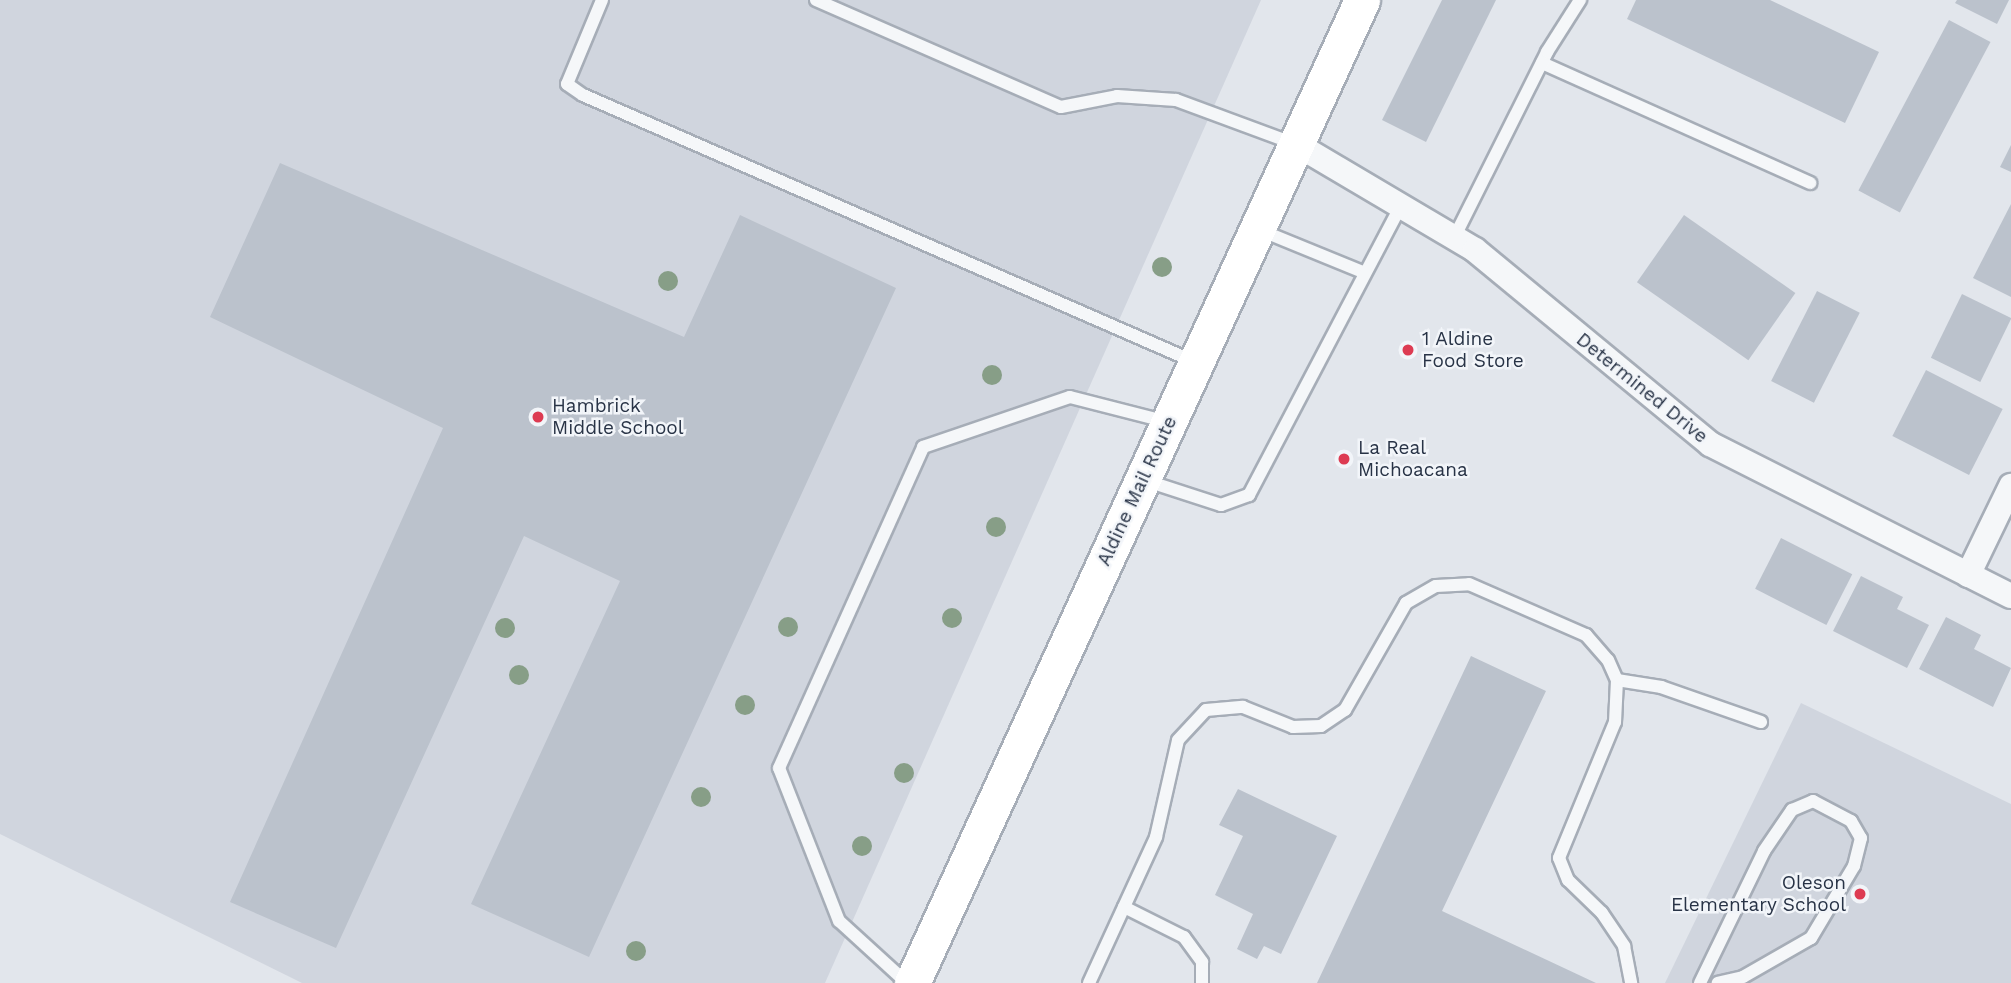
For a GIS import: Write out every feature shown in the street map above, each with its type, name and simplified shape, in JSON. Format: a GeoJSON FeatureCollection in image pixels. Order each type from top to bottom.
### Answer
{"type":"FeatureCollection","features":[{"type":"Feature","properties":{"kind":"main road","name":"Aldine Mail Route"},"geometry":{"type":"LineString","coordinates":[[910,983],[1362,0]]}},
{"type":"Feature","properties":{"kind":"street","name":"Determined Drive"},"geometry":{"type":"LineString","coordinates":[[1296,144],[1454,238],[1710,444],[2011,596]]}},
{"type":"Feature","properties":{"kind":"street"},"geometry":{"type":"LineString","coordinates":[[1968,575],[2011,486]]}},
{"type":"Feature","properties":{"kind":"lane"},"geometry":{"type":"LineString","coordinates":[[602,0],[567,84],[583,95],[1196,362]]}},
{"type":"Feature","properties":{"kind":"lane"},"geometry":{"type":"LineString","coordinates":[[816,0],[1061,107],[1117,96],[1176,100],[1296,144]]}},
{"type":"Feature","properties":{"kind":"lane"},"geometry":{"type":"LineString","coordinates":[[1454,238],[1542,63],[1580,0]]}},
{"type":"Feature","properties":{"kind":"lane"},"geometry":{"type":"LineString","coordinates":[[1542,63],[1810,183]]}},
{"type":"Feature","properties":{"kind":"lane"},"geometry":{"type":"LineString","coordinates":[[1142,479],[1221,505],[1249,495],[1363,272],[1401,206]]}},
{"type":"Feature","properties":{"kind":"lane"},"geometry":{"type":"LineString","coordinates":[[1258,229],[1363,272]]}},
{"type":"Feature","properties":{"kind":"lane"},"geometry":{"type":"LineString","coordinates":[[910,983],[839,921],[779,768],[923,447],[1070,397],[1168,422]]}},
{"type":"Feature","properties":{"kind":"lane"},"geometry":{"type":"LineString","coordinates":[[1089,983],[1156,837],[1178,740],[1206,710],[1243,707],[1293,727],[1321,726],[1345,710],[1406,603],[1436,586],[1469,584],[1586,635],[1608,660],[1617,680],[1615,722],[1559,858],[1568,880],[1602,913],[1624,946],[1631,983]]}},
{"type":"Feature","properties":{"kind":"lane"},"geometry":{"type":"LineString","coordinates":[[1617,680],[1674,691],[1761,722]]}},
{"type":"Feature","properties":{"kind":"lane"},"geometry":{"type":"LineString","coordinates":[[1700,983],[1764,851],[1792,810],[1814,801],[1851,821],[1861,838],[1854,866],[1811,938],[1743,977],[1718,983]]}},
{"type":"Feature","properties":{"kind":"lane"},"geometry":{"type":"LineString","coordinates":[[1124,908],[1184,937],[1202,962],[1202,983]]}},
{"type":"Feature","properties":{"kind":"shaded area","name":"Hambrick Middle School"},"geometry":{"type":"Polygon","coordinates":[[[0,0],[1261,0],[825,983],[302,983],[0,834],[0,0]]]}},
{"type":"Feature","properties":{"kind":"shaded area","name":"Oleson Elementary School"},"geometry":{"type":"Polygon","coordinates":[[[1801,703],[2011,804],[2011,983],[1665,983],[1801,703]]]}},
{"type":"Feature","properties":{"kind":"building"},"geometry":{"type":"Polygon","coordinates":[[[1442,0],[1496,0],[1426,142],[1382,120],[1442,0]]]}},
{"type":"Feature","properties":{"kind":"building"},"geometry":{"type":"Polygon","coordinates":[[[1636,0],[1770,0],[1879,52],[1845,123],[1627,19],[1636,0]]]}},
{"type":"Feature","properties":{"kind":"building"},"geometry":{"type":"Polygon","coordinates":[[[1957,0],[2009,0],[1997,24],[1955,3],[1957,0]]]}},
{"type":"Feature","properties":{"kind":"building"},"geometry":{"type":"Polygon","coordinates":[[[1949,20],[1990,42],[1900,212],[1858,190],[1949,20]]]}},
{"type":"Feature","properties":{"kind":"building"},"geometry":{"type":"Polygon","coordinates":[[[2011,145],[2011,172],[2000,167],[2011,145]]]}},
{"type":"Feature","properties":{"kind":"building"},"geometry":{"type":"Polygon","coordinates":[[[280,163],[684,337],[740,215],[896,288],[589,957],[471,904],[620,581],[524,536],[336,948],[230,902],[443,428],[210,317],[280,163]]]}},
{"type":"Feature","properties":{"kind":"building"},"geometry":{"type":"Polygon","coordinates":[[[2011,204],[2011,297],[1973,278],[2011,204]]]}},
{"type":"Feature","properties":{"kind":"building"},"geometry":{"type":"Polygon","coordinates":[[[1684,215],[1795,293],[1748,360],[1637,282],[1684,215]]]}},
{"type":"Feature","properties":{"kind":"building"},"geometry":{"type":"Polygon","coordinates":[[[1817,291],[1860,313],[1814,403],[1771,381],[1817,291]]]}},
{"type":"Feature","properties":{"kind":"building"},"geometry":{"type":"Polygon","coordinates":[[[1962,294],[2011,318],[1980,382],[1931,358],[1962,294]]]}},
{"type":"Feature","properties":{"kind":"building"},"geometry":{"type":"Polygon","coordinates":[[[1926,370],[2003,409],[1969,475],[1892,436],[1926,370]]]}},
{"type":"Feature","properties":{"kind":"building"},"geometry":{"type":"Polygon","coordinates":[[[1781,538],[1852,574],[1826,625],[1755,589],[1781,538]]]}},
{"type":"Feature","properties":{"kind":"building"},"geometry":{"type":"Polygon","coordinates":[[[1861,576],[1903,597],[1897,609],[1929,625],[1907,668],[1833,631],[1861,576]]]}},
{"type":"Feature","properties":{"kind":"building"},"geometry":{"type":"Polygon","coordinates":[[[1946,617],[1981,635],[1974,649],[2011,668],[1993,707],[1919,669],[1946,617]]]}},
{"type":"Feature","properties":{"kind":"building"},"geometry":{"type":"Polygon","coordinates":[[[1471,656],[1546,691],[1442,911],[1596,983],[1317,983],[1471,656]]]}},
{"type":"Feature","properties":{"kind":"building"},"geometry":{"type":"Polygon","coordinates":[[[1238,789],[1337,836],[1281,954],[1264,946],[1257,959],[1237,949],[1253,914],[1215,895],[1243,836],[1219,825],[1238,789]]]}},
{"type":"Feature","properties":{"kind":"place","name":"1 Aldine Food Store"},"geometry":{"type":"Point","coordinates":[1408,350]}},
{"type":"Feature","properties":{"kind":"place","name":"Hambrick Middle School"},"geometry":{"type":"Point","coordinates":[538,417]}},
{"type":"Feature","properties":{"kind":"place","name":"La Real Michoacana"},"geometry":{"type":"Point","coordinates":[1344,459]}},
{"type":"Feature","properties":{"kind":"place","name":"Oleson Elementary School"},"geometry":{"type":"Point","coordinates":[1860,894]}}]}
